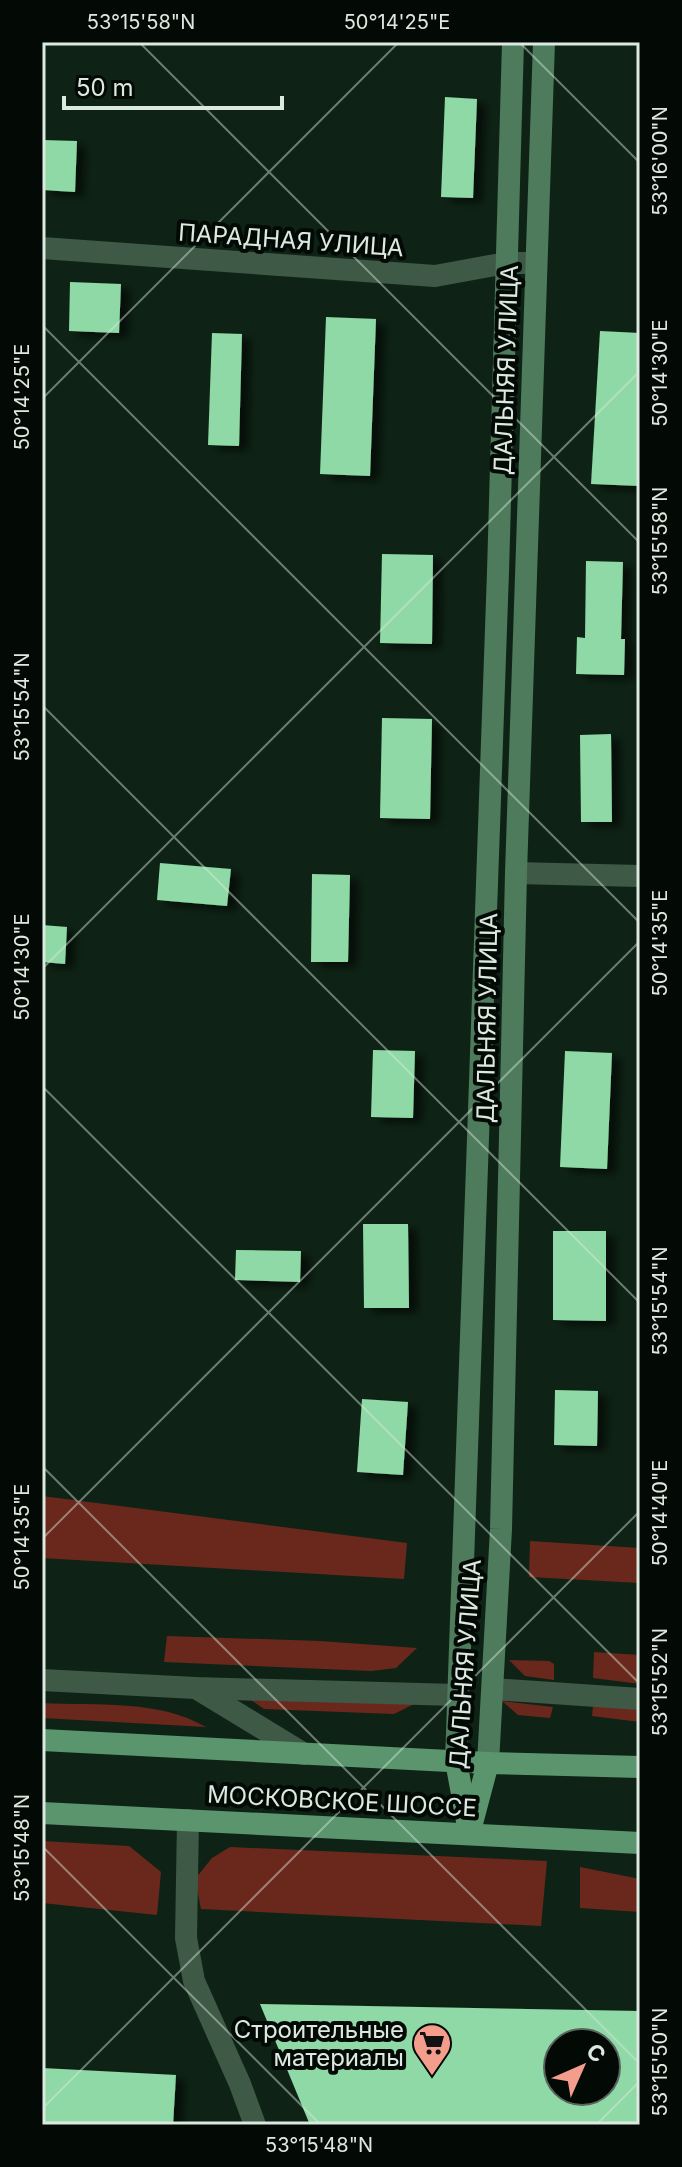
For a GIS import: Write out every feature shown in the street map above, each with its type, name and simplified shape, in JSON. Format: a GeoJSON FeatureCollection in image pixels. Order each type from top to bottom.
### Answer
{"type":"FeatureCollection","features":[{"type":"Feature","properties":{"kind":"main road","name":"ДАЛЬНЯЯ УЛИЦА"},"geometry":{"type":"LineString","coordinates":[[469,1832],[456,1761],[457,1695],[498,572],[513,42]]}},
{"type":"Feature","properties":{"kind":"main road","name":"ДАЛЬНЯЯ УЛИЦА"},"geometry":{"type":"LineString","coordinates":[[469,1832],[488,1763],[501,1529],[516,873],[544,42]]}},
{"type":"Feature","properties":{"kind":"main road","name":"МОСКОВСКОЕ ШОССЕ"},"geometry":{"type":"LineString","coordinates":[[42,1740],[488,1763],[640,1767]]}},
{"type":"Feature","properties":{"kind":"main road","name":"МОСКОВСКОЕ ШОССЕ"},"geometry":{"type":"LineString","coordinates":[[42,1813],[469,1832],[640,1843]]}},
{"type":"Feature","properties":{"kind":"street","name":"ПАРАДНАЯ УЛИЦА"},"geometry":{"type":"LineString","coordinates":[[42,248],[435,276],[506,263],[535,263]]}},
{"type":"Feature","properties":{"kind":"street"},"geometry":{"type":"LineString","coordinates":[[516,873],[640,876]]}},
{"type":"Feature","properties":{"kind":"street"},"geometry":{"type":"LineString","coordinates":[[42,1680],[195,1688],[457,1695]]}},
{"type":"Feature","properties":{"kind":"street"},"geometry":{"type":"LineString","coordinates":[[195,1688],[304,1754]]}},
{"type":"Feature","properties":{"kind":"street"},"geometry":{"type":"LineString","coordinates":[[493,1689],[640,1699]]}},
{"type":"Feature","properties":{"kind":"street"},"geometry":{"type":"LineString","coordinates":[[188,1820],[186,1938],[194,1981],[255,2125]]}},
{"type":"Feature","properties":{"kind":"shaded area"},"geometry":{"type":"Polygon","coordinates":[[[42,1496],[407,1543],[404,1579],[42,1558],[42,1496]]]}},
{"type":"Feature","properties":{"kind":"shaded area"},"geometry":{"type":"Polygon","coordinates":[[[530,1541],[640,1548],[640,1583],[529,1577],[530,1541]]]}},
{"type":"Feature","properties":{"kind":"shaded area"},"geometry":{"type":"Polygon","coordinates":[[[167,1636],[417,1648],[396,1668],[371,1671],[164,1662],[167,1636]]]}},
{"type":"Feature","properties":{"kind":"shaded area"},"geometry":{"type":"Polygon","coordinates":[[[594,1652],[640,1655],[640,1684],[593,1678],[594,1652]]]}},
{"type":"Feature","properties":{"kind":"shaded area"},"geometry":{"type":"Polygon","coordinates":[[[509,1660],[549,1661],[554,1664],[554,1680],[525,1676],[509,1660]]]}},
{"type":"Feature","properties":{"kind":"shaded area"},"geometry":{"type":"Polygon","coordinates":[[[235,1689],[416,1703],[394,1714],[264,1709],[235,1689]]]}},
{"type":"Feature","properties":{"kind":"shaded area"},"geometry":{"type":"Polygon","coordinates":[[[502,1701],[553,1707],[550,1718],[518,1715],[502,1701]]]}},
{"type":"Feature","properties":{"kind":"shaded area"},"geometry":{"type":"Polygon","coordinates":[[[42,1703],[147,1708],[187,1718],[206,1727],[42,1718],[42,1703]]]}},
{"type":"Feature","properties":{"kind":"shaded area"},"geometry":{"type":"Polygon","coordinates":[[[593,1706],[640,1709],[640,1722],[592,1716],[593,1706]]]}},
{"type":"Feature","properties":{"kind":"shaded area"},"geometry":{"type":"Polygon","coordinates":[[[42,1841],[129,1846],[161,1872],[157,1915],[42,1903],[42,1841]]]}},
{"type":"Feature","properties":{"kind":"shaded area"},"geometry":{"type":"Polygon","coordinates":[[[230,1847],[547,1861],[541,1926],[201,1909],[195,1879],[212,1858],[230,1847]]]}},
{"type":"Feature","properties":{"kind":"shaded area"},"geometry":{"type":"Polygon","coordinates":[[[580,1867],[640,1879],[640,1912],[580,1908],[580,1867]]]}},
{"type":"Feature","properties":{"kind":"building"},"geometry":{"type":"Polygon","coordinates":[[[445,97],[477,99],[473,198],[441,197],[445,97]]]}},
{"type":"Feature","properties":{"kind":"building"},"geometry":{"type":"Polygon","coordinates":[[[42,140],[77,141],[75,192],[42,190],[42,140]]]}},
{"type":"Feature","properties":{"kind":"building"},"geometry":{"type":"Polygon","coordinates":[[[70,282],[121,284],[119,333],[69,331],[70,282]]]}},
{"type":"Feature","properties":{"kind":"building"},"geometry":{"type":"Polygon","coordinates":[[[326,317],[376,319],[370,476],[320,474],[326,317]]]}},
{"type":"Feature","properties":{"kind":"building"},"geometry":{"type":"Polygon","coordinates":[[[600,331],[640,333],[640,486],[591,484],[600,331]]]}},
{"type":"Feature","properties":{"kind":"building"},"geometry":{"type":"Polygon","coordinates":[[[212,333],[242,334],[239,446],[208,445],[212,333]]]}},
{"type":"Feature","properties":{"kind":"building"},"geometry":{"type":"Polygon","coordinates":[[[382,554],[433,555],[432,644],[380,643],[382,554]]]}},
{"type":"Feature","properties":{"kind":"building"},"geometry":{"type":"Polygon","coordinates":[[[586,561],[623,562],[621,639],[625,639],[624,675],[576,674],[577,637],[585,638],[586,561]]]}},
{"type":"Feature","properties":{"kind":"building"},"geometry":{"type":"Polygon","coordinates":[[[382,718],[432,719],[430,819],[380,818],[382,718]]]}},
{"type":"Feature","properties":{"kind":"building"},"geometry":{"type":"Polygon","coordinates":[[[611,734],[612,822],[581,822],[580,735],[611,734]]]}},
{"type":"Feature","properties":{"kind":"building"},"geometry":{"type":"Polygon","coordinates":[[[160,863],[231,869],[227,906],[157,900],[160,863]]]}},
{"type":"Feature","properties":{"kind":"building"},"geometry":{"type":"Polygon","coordinates":[[[312,874],[350,875],[348,962],[311,962],[312,874]]]}},
{"type":"Feature","properties":{"kind":"building"},"geometry":{"type":"Polygon","coordinates":[[[42,925],[67,927],[65,964],[42,962],[42,925]]]}},
{"type":"Feature","properties":{"kind":"building"},"geometry":{"type":"Polygon","coordinates":[[[373,1050],[415,1051],[413,1118],[371,1117],[373,1050]]]}},
{"type":"Feature","properties":{"kind":"building"},"geometry":{"type":"Polygon","coordinates":[[[565,1051],[612,1053],[607,1169],[560,1167],[565,1051]]]}},
{"type":"Feature","properties":{"kind":"building"},"geometry":{"type":"Polygon","coordinates":[[[363,1224],[408,1224],[409,1308],[364,1308],[363,1224]]]}},
{"type":"Feature","properties":{"kind":"building"},"geometry":{"type":"Polygon","coordinates":[[[553,1231],[606,1231],[606,1321],[553,1320],[553,1231]]]}},
{"type":"Feature","properties":{"kind":"building"},"geometry":{"type":"Polygon","coordinates":[[[236,1250],[301,1251],[300,1282],[235,1280],[236,1250]]]}},
{"type":"Feature","properties":{"kind":"building"},"geometry":{"type":"Polygon","coordinates":[[[555,1390],[598,1391],[597,1446],[554,1445],[555,1390]]]}},
{"type":"Feature","properties":{"kind":"building"},"geometry":{"type":"Polygon","coordinates":[[[362,1399],[408,1402],[403,1475],[357,1472],[362,1399]]]}},
{"type":"Feature","properties":{"kind":"building"},"geometry":{"type":"Polygon","coordinates":[[[260,2004],[640,2011],[640,2125],[310,2125],[260,2004]]]}},
{"type":"Feature","properties":{"kind":"building"},"geometry":{"type":"Polygon","coordinates":[[[42,2068],[176,2075],[173,2125],[42,2125],[42,2068]]]}},
{"type":"Feature","properties":{"kind":"place","name":"Строительные материалы"},"geometry":{"type":"Point","coordinates":[432,2077]}}]}
